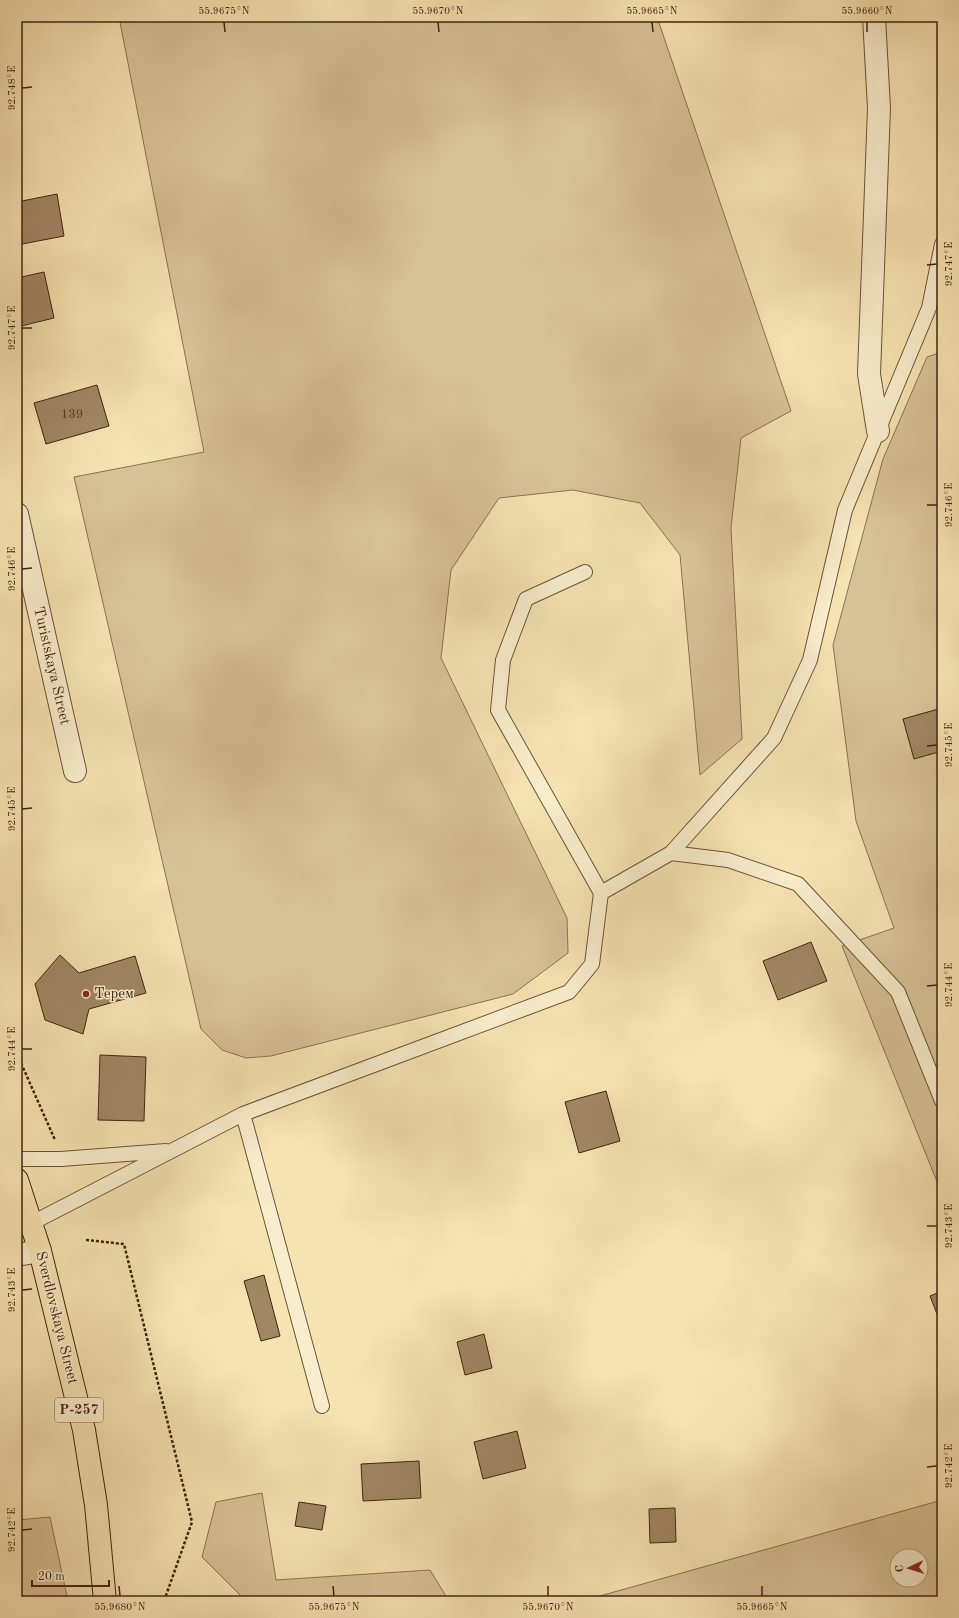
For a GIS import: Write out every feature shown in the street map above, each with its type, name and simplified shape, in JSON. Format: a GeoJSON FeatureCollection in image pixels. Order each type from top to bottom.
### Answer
{"type":"FeatureCollection","features":[{"type":"Feature","properties":{"kind":"highway","name":"Sverdlovskaya Street"},"geometry":{"type":"LineString","coordinates":[[17,1180],[40,1251],[84,1430],[96,1505],[104,1601]]}},
{"type":"Feature","properties":{"kind":"street"},"geometry":{"type":"LineString","coordinates":[[874,17],[879,108],[869,374],[878,431]]}},
{"type":"Feature","properties":{"kind":"street","name":"Turistskaya Street"},"geometry":{"type":"LineString","coordinates":[[17,514],[75,771]]}},
{"type":"Feature","properties":{"kind":"street"},"geometry":{"type":"LineString","coordinates":[[17,1255],[40,1251]]}},
{"type":"Feature","properties":{"kind":"lane"},"geometry":{"type":"LineString","coordinates":[[601,893],[671,853],[774,738],[810,660],[845,510],[930,308],[942,244]]}},
{"type":"Feature","properties":{"kind":"lane"},"geometry":{"type":"LineString","coordinates":[[30,1224],[243,1114],[569,992],[592,964],[601,893],[498,710],[502,660],[526,599],[586,572]]}},
{"type":"Feature","properties":{"kind":"lane"},"geometry":{"type":"LineString","coordinates":[[671,853],[728,860],[798,884],[898,992],[942,1101]]}},
{"type":"Feature","properties":{"kind":"lane"},"geometry":{"type":"LineString","coordinates":[[243,1114],[322,1406]]}},
{"type":"Feature","properties":{"kind":"lane"},"geometry":{"type":"LineString","coordinates":[[17,1159],[61,1158],[172,1151]]}},
{"type":"Feature","properties":{"kind":"path"},"geometry":{"type":"LineString","coordinates":[[17,1054],[55,1140]]}},
{"type":"Feature","properties":{"kind":"path"},"geometry":{"type":"LineString","coordinates":[[86,1240],[124,1244],[192,1522],[164,1601]]}},
{"type":"Feature","properties":{"kind":"shaded area"},"geometry":{"type":"Polygon","coordinates":[[[119,17],[657,17],[791,411],[741,438],[731,528],[742,739],[700,775],[680,555],[640,503],[573,490],[499,498],[451,570],[441,658],[567,918],[568,953],[513,994],[271,1056],[246,1058],[222,1050],[201,1029],[74,477],[204,452],[119,17]]]}},
{"type":"Feature","properties":{"kind":"shaded area"},"geometry":{"type":"Polygon","coordinates":[[[942,352],[942,1194],[842,946],[894,928],[856,821],[833,645],[883,459],[927,357],[942,352]]]}},
{"type":"Feature","properties":{"kind":"shaded area"},"geometry":{"type":"Polygon","coordinates":[[[262,1493],[276,1580],[430,1570],[449,1601],[243,1601],[244,1599],[202,1557],[216,1502],[262,1493]]]}},
{"type":"Feature","properties":{"kind":"shaded area"},"geometry":{"type":"Polygon","coordinates":[[[942,1500],[942,1601],[582,1601],[942,1500]]]}},
{"type":"Feature","properties":{"kind":"shaded area"},"geometry":{"type":"Polygon","coordinates":[[[50,1517],[68,1601],[17,1601],[17,1520],[50,1517]]]}},
{"type":"Feature","properties":{"kind":"building"},"geometry":{"type":"Polygon","coordinates":[[[57,194],[64,236],[17,245],[17,202],[57,194]]]}},
{"type":"Feature","properties":{"kind":"building"},"geometry":{"type":"Polygon","coordinates":[[[44,272],[54,318],[17,327],[17,278],[44,272]]]}},
{"type":"Feature","properties":{"kind":"building"},"geometry":{"type":"Polygon","coordinates":[[[97,385],[109,426],[46,444],[34,403],[97,385]]]}},
{"type":"Feature","properties":{"kind":"building"},"geometry":{"type":"Polygon","coordinates":[[[942,708],[942,751],[914,759],[903,719],[942,708]]]}},
{"type":"Feature","properties":{"kind":"building"},"geometry":{"type":"Polygon","coordinates":[[[811,942],[827,981],[778,1000],[763,961],[811,942]]]}},
{"type":"Feature","properties":{"kind":"building"},"geometry":{"type":"Polygon","coordinates":[[[60,955],[79,973],[135,956],[146,993],[89,1009],[83,1034],[45,1020],[35,984],[60,955]]]}},
{"type":"Feature","properties":{"kind":"building"},"geometry":{"type":"Polygon","coordinates":[[[100,1055],[146,1057],[144,1121],[98,1120],[100,1055]]]}},
{"type":"Feature","properties":{"kind":"building"},"geometry":{"type":"Polygon","coordinates":[[[606,1091],[620,1141],[579,1153],[565,1102],[606,1091]]]}},
{"type":"Feature","properties":{"kind":"building"},"geometry":{"type":"Polygon","coordinates":[[[264,1275],[280,1336],[261,1341],[244,1281],[264,1275]]]}},
{"type":"Feature","properties":{"kind":"building"},"geometry":{"type":"Polygon","coordinates":[[[942,1291],[942,1327],[930,1296],[942,1291]]]}},
{"type":"Feature","properties":{"kind":"building"},"geometry":{"type":"Polygon","coordinates":[[[484,1334],[492,1368],[465,1375],[457,1342],[484,1334]]]}},
{"type":"Feature","properties":{"kind":"building"},"geometry":{"type":"Polygon","coordinates":[[[517,1431],[526,1468],[483,1479],[474,1442],[517,1431]]]}},
{"type":"Feature","properties":{"kind":"building"},"geometry":{"type":"Polygon","coordinates":[[[419,1461],[421,1498],[363,1501],[361,1464],[419,1461]]]}},
{"type":"Feature","properties":{"kind":"building"},"geometry":{"type":"Polygon","coordinates":[[[299,1502],[326,1506],[322,1530],[295,1526],[299,1502]]]}},
{"type":"Feature","properties":{"kind":"building"},"geometry":{"type":"Polygon","coordinates":[[[675,1508],[676,1542],[650,1543],[649,1509],[675,1508]]]}},
{"type":"Feature","properties":{"kind":"place","name":"Терем"},"geometry":{"type":"Point","coordinates":[86,994]}}]}
